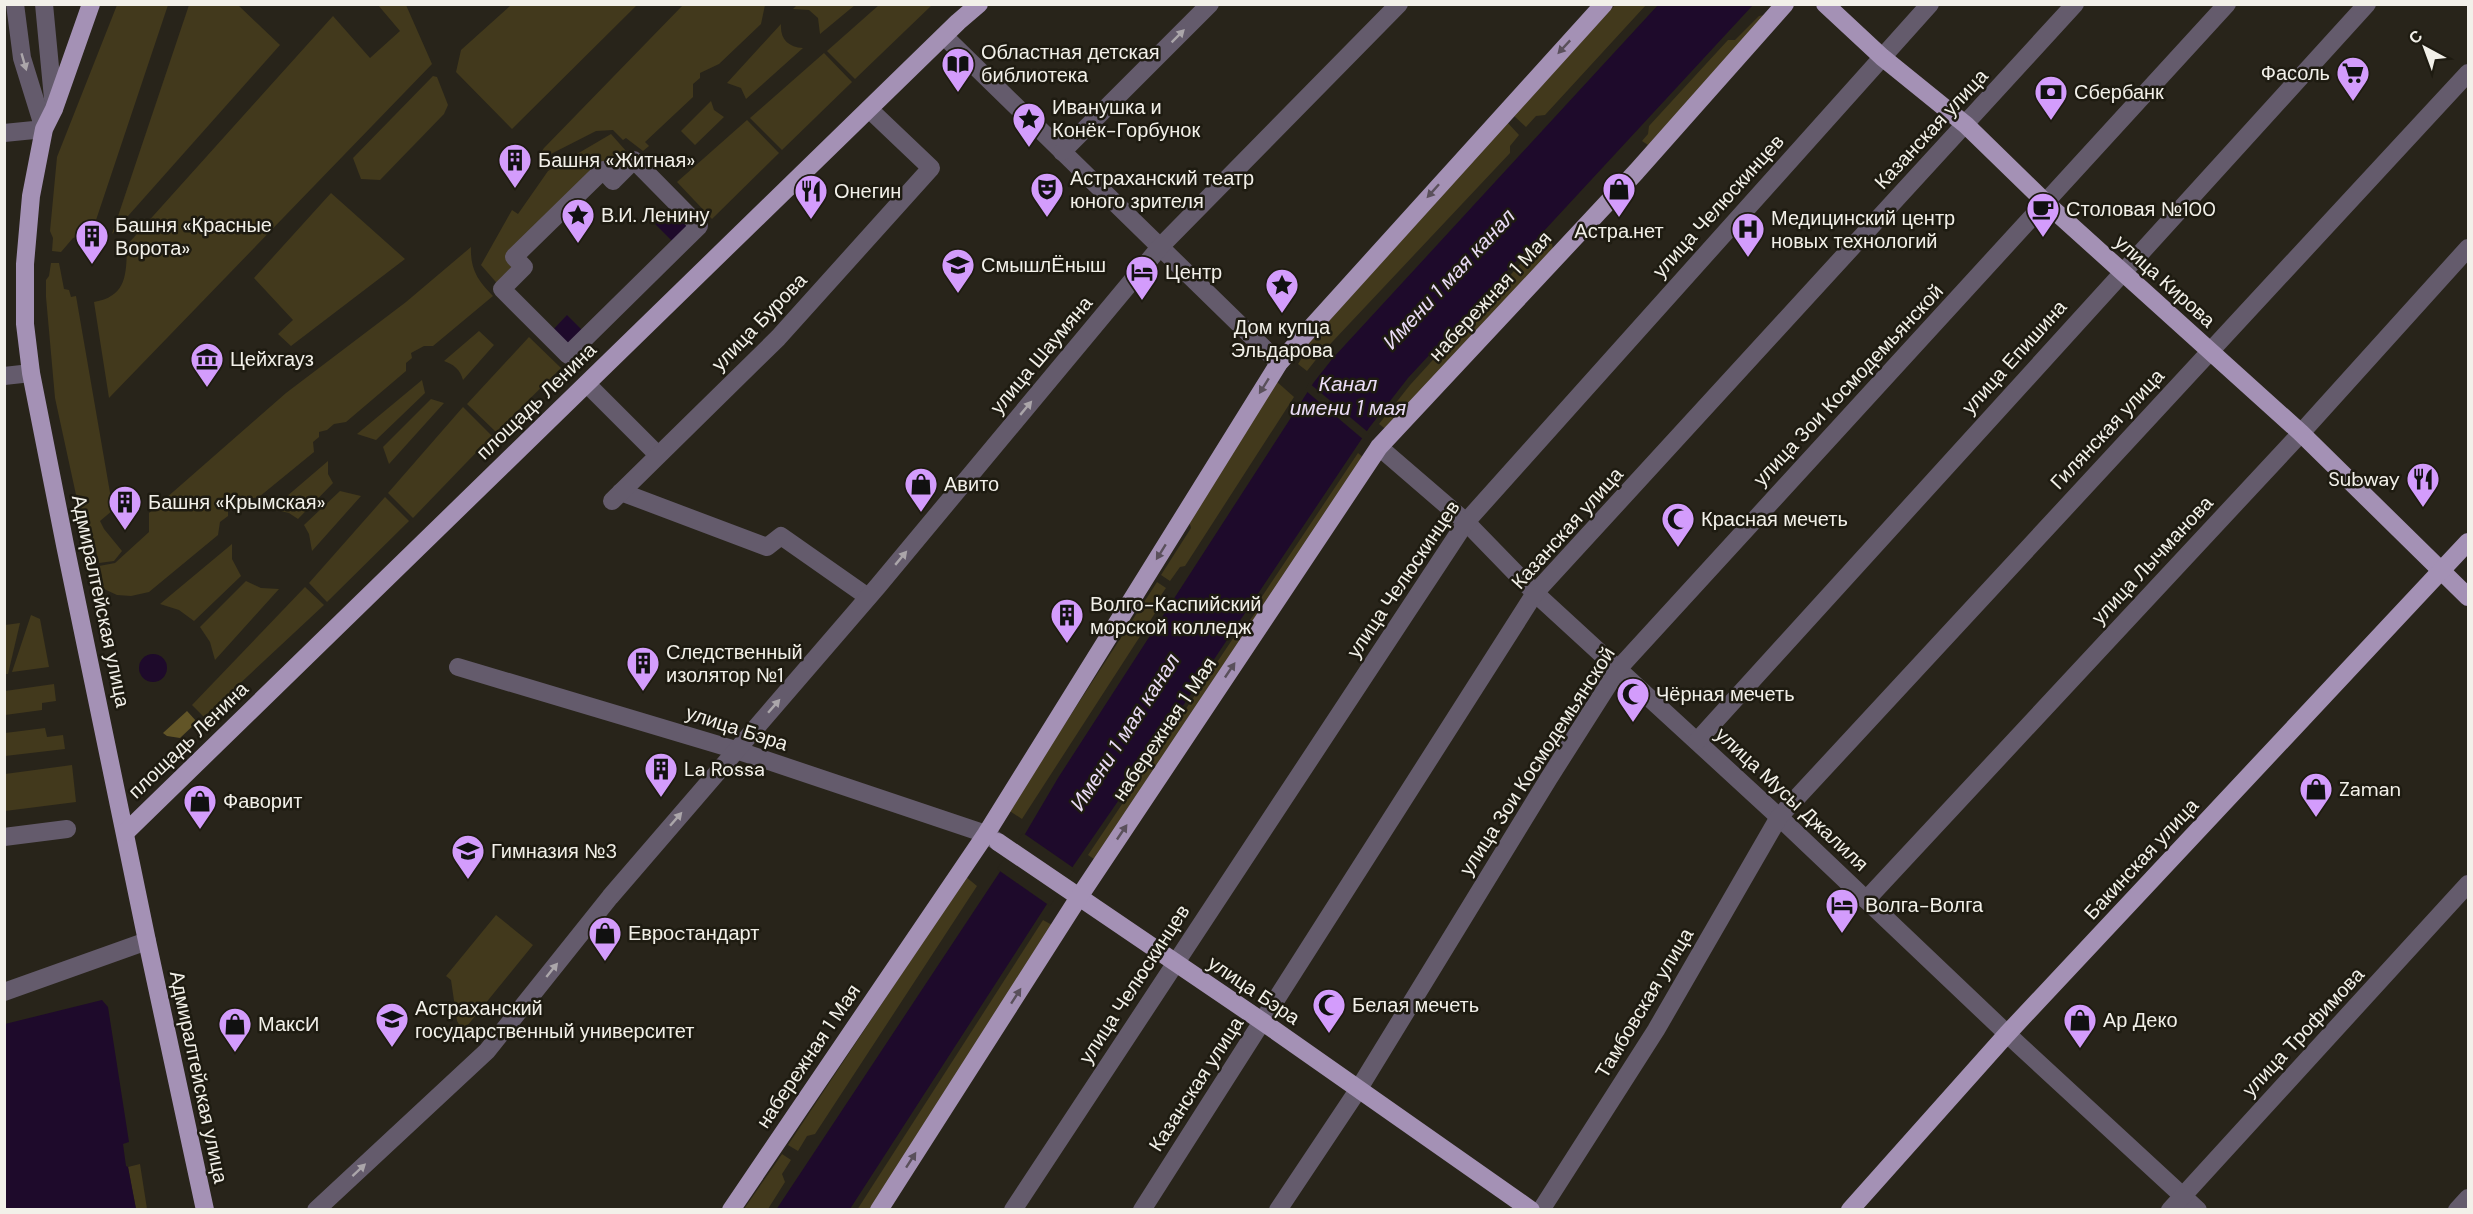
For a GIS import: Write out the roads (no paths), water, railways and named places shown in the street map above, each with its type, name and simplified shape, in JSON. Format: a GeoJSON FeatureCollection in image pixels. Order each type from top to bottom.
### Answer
{"type":"FeatureCollection","features":[{"type":"Feature","properties":{"kind":"main road","name":"Адмиралтейская улица"},"geometry":{"type":"LineString","coordinates":[[91,4],[54,109],[44,129],[31,196],[25,264],[25,324],[31,373],[147,941],[205,1209]]}},
{"type":"Feature","properties":{"kind":"main road","name":"площадь Ленина"},"geometry":{"type":"LineString","coordinates":[[126,832],[979,4]]}},
{"type":"Feature","properties":{"kind":"main road","name":"набережная 1 Мая"},"geometry":{"type":"LineString","coordinates":[[731,1209],[992,838],[1279,363],[1604,4]]}},
{"type":"Feature","properties":{"kind":"main road","name":"набережная 1 Мая"},"geometry":{"type":"LineString","coordinates":[[879,1209],[1075,894],[1379,447],[1606,204],[1785,4]]}},
{"type":"Feature","properties":{"kind":"main road","name":"улица Кирова"},"geometry":{"type":"LineString","coordinates":[[1825,4],[1882,57],[1966,125],[2046,203],[2301,434],[2469,597]]}},
{"type":"Feature","properties":{"kind":"main road","name":"Бакинская улица"},"geometry":{"type":"LineString","coordinates":[[1850,1209],[2007,1034],[2469,542]]}},
{"type":"Feature","properties":{"kind":"main road","name":"улица Бэра"},"geometry":{"type":"LineString","coordinates":[[992,838],[1263,1022],[1531,1209]]}},
{"type":"Feature","properties":{"kind":"street"},"geometry":{"type":"LineString","coordinates":[[4,133],[44,129],[22,58],[15,4]]}},
{"type":"Feature","properties":{"kind":"street"},"geometry":{"type":"LineString","coordinates":[[44,4],[54,109]]}},
{"type":"Feature","properties":{"kind":"street"},"geometry":{"type":"LineString","coordinates":[[958,22],[968,4]]}},
{"type":"Feature","properties":{"kind":"street"},"geometry":{"type":"LineString","coordinates":[[1062,152],[1210,4]]}},
{"type":"Feature","properties":{"kind":"street","name":"улица Шаумяна"},"geometry":{"type":"LineString","coordinates":[[316,1209],[488,1051],[610,897],[868,597],[1160,247],[1400,4]]}},
{"type":"Feature","properties":{"kind":"street","name":"улица Челюскинцев"},"geometry":{"type":"LineString","coordinates":[[1012,1209],[1466,522],[1930,4]]}},
{"type":"Feature","properties":{"kind":"street","name":"Казанская улица"},"geometry":{"type":"LineString","coordinates":[[1142,1209],[1535,593],[2075,4]]}},
{"type":"Feature","properties":{"kind":"street","name":"улица Зои Космодемьянской"},"geometry":{"type":"LineString","coordinates":[[1278,1209],[1358,1090],[1619,668],[2227,4]]}},
{"type":"Feature","properties":{"kind":"street","name":"улица Епишина"},"geometry":{"type":"LineString","coordinates":[[1697,741],[2367,4]]}},
{"type":"Feature","properties":{"kind":"street"},"geometry":{"type":"LineString","coordinates":[[944,36],[1279,363]]}},
{"type":"Feature","properties":{"kind":"street","name":"Гилянская улица"},"geometry":{"type":"LineString","coordinates":[[1779,817],[2469,73]]}},
{"type":"Feature","properties":{"kind":"street","name":"улица Бурова"},"geometry":{"type":"LineString","coordinates":[[868,597],[781,536],[767,547],[616,496],[778,338],[931,168],[869,109]]}},
{"type":"Feature","properties":{"kind":"street","name":"площадь Ленина"},"geometry":{"type":"LineString","coordinates":[[634,160],[699,226],[568,355],[502,289],[524,267],[514,257],[603,170],[613,181],[634,160]]}},
{"type":"Feature","properties":{"kind":"street","name":"улица Лычманова"},"geometry":{"type":"LineString","coordinates":[[1866,900],[2301,434],[2469,248]]}},
{"type":"Feature","properties":{"kind":"street"},"geometry":{"type":"LineString","coordinates":[[4,376],[31,373]]}},
{"type":"Feature","properties":{"kind":"street"},"geometry":{"type":"LineString","coordinates":[[587,384],[658,456]]}},
{"type":"Feature","properties":{"kind":"street","name":"улица Мусы Джалиля"},"geometry":{"type":"LineString","coordinates":[[1379,447],[1466,522],[1535,593],[1619,668],[2007,1034],[2198,1209]]}},
{"type":"Feature","properties":{"kind":"street","name":"улица Бэра"},"geometry":{"type":"LineString","coordinates":[[458,667],[735,750],[992,838]]}},
{"type":"Feature","properties":{"kind":"street","name":"Тамбовская улица"},"geometry":{"type":"LineString","coordinates":[[1541,1209],[1656,1030],[1779,817]]}},
{"type":"Feature","properties":{"kind":"street"},"geometry":{"type":"LineString","coordinates":[[4,837],[68,829]]}},
{"type":"Feature","properties":{"kind":"street","name":"улица Трофимова"},"geometry":{"type":"LineString","coordinates":[[2170,1209],[2469,884]]}},
{"type":"Feature","properties":{"kind":"street"},"geometry":{"type":"LineString","coordinates":[[4,992],[147,941]]}},
{"type":"Feature","properties":{"kind":"street"},"geometry":{"type":"LineString","coordinates":[[2457,1209],[2469,1197]]}},
{"type":"Feature","properties":{"kind":"water","name":"Канал имени 1 мая"},"geometry":{"type":"Polygon","coordinates":[[[1658,5],[1753,5],[1408,378],[1369,428],[1047,904],[850,1209],[776,1210],[1025,834],[1058,778],[1314,382],[1333,358],[1658,5]]]}},
{"type":"Feature","properties":{"kind":"water"},"geometry":{"type":"Polygon","coordinates":[[[677,203],[699,226],[678,247],[655,224],[677,203]]]}},
{"type":"Feature","properties":{"kind":"water"},"geometry":{"type":"Polygon","coordinates":[[[567,315],[588,336],[568,355],[548,335],[567,315]]]}},
{"type":"Feature","properties":{"kind":"water"},"geometry":{"type":"Polygon","coordinates":[[[153,654],[163,658],[167,668],[163,678],[153,682],[143,678],[139,668],[143,658],[153,654]]]}},
{"type":"Feature","properties":{"kind":"water"},"geometry":{"type":"Polygon","coordinates":[[[102,1000],[108,1007],[129,1142],[123,1144],[126,1166],[136,1209],[5,1209],[5,1024],[102,1000]]]}},
{"type":"Feature","properties":{"kind":"place","name":"Областная детская библиотека"},"geometry":{"type":"Point","coordinates":[958,93]}},
{"type":"Feature","properties":{"kind":"place","name":"Фасоль"},"geometry":{"type":"Point","coordinates":[2353,102]}},
{"type":"Feature","properties":{"kind":"place","name":"Сбербанк"},"geometry":{"type":"Point","coordinates":[2051,121]}},
{"type":"Feature","properties":{"kind":"place","name":"Иванушка и Конёк-Горбунок"},"geometry":{"type":"Point","coordinates":[1029,148]}},
{"type":"Feature","properties":{"kind":"place","name":"Башня «Житная»"},"geometry":{"type":"Point","coordinates":[515,189]}},
{"type":"Feature","properties":{"kind":"place","name":"Астраханский театр юного зрителя"},"geometry":{"type":"Point","coordinates":[1047,218]}},
{"type":"Feature","properties":{"kind":"place","name":"Астра.нет"},"geometry":{"type":"Point","coordinates":[1619,218]}},
{"type":"Feature","properties":{"kind":"place","name":"Онегин"},"geometry":{"type":"Point","coordinates":[811,220]}},
{"type":"Feature","properties":{"kind":"place","name":"Столовая №100"},"geometry":{"type":"Point","coordinates":[2043,238]}},
{"type":"Feature","properties":{"kind":"place","name":"В.И. Ленину"},"geometry":{"type":"Point","coordinates":[578,244]}},
{"type":"Feature","properties":{"kind":"place","name":"Медицинский центр новых технологий"},"geometry":{"type":"Point","coordinates":[1748,258]}},
{"type":"Feature","properties":{"kind":"place","name":"Башня «Красные Ворота»"},"geometry":{"type":"Point","coordinates":[92,265]}},
{"type":"Feature","properties":{"kind":"place","name":"СмышлЁныш"},"geometry":{"type":"Point","coordinates":[958,294]}},
{"type":"Feature","properties":{"kind":"place","name":"Центр"},"geometry":{"type":"Point","coordinates":[1142,301]}},
{"type":"Feature","properties":{"kind":"place","name":"Дом купца Эльдарова"},"geometry":{"type":"Point","coordinates":[1282,314]}},
{"type":"Feature","properties":{"kind":"place","name":"Цейхгауз"},"geometry":{"type":"Point","coordinates":[207,388]}},
{"type":"Feature","properties":{"kind":"place","name":"Subway"},"geometry":{"type":"Point","coordinates":[2423,508]}},
{"type":"Feature","properties":{"kind":"place","name":"Авито"},"geometry":{"type":"Point","coordinates":[921,513]}},
{"type":"Feature","properties":{"kind":"place","name":"Башня «Крымская»"},"geometry":{"type":"Point","coordinates":[125,531]}},
{"type":"Feature","properties":{"kind":"place","name":"Красная мечеть"},"geometry":{"type":"Point","coordinates":[1678,548]}},
{"type":"Feature","properties":{"kind":"place","name":"Волго-Каспийский морской колледж"},"geometry":{"type":"Point","coordinates":[1067,644]}},
{"type":"Feature","properties":{"kind":"place","name":"Следственный изолятор №1"},"geometry":{"type":"Point","coordinates":[643,692]}},
{"type":"Feature","properties":{"kind":"place","name":"Чёрная мечеть"},"geometry":{"type":"Point","coordinates":[1633,723]}},
{"type":"Feature","properties":{"kind":"place","name":"La Rossa"},"geometry":{"type":"Point","coordinates":[661,798]}},
{"type":"Feature","properties":{"kind":"place","name":"Zaman"},"geometry":{"type":"Point","coordinates":[2316,818]}},
{"type":"Feature","properties":{"kind":"place","name":"Фаворит"},"geometry":{"type":"Point","coordinates":[200,830]}},
{"type":"Feature","properties":{"kind":"place","name":"Гимназия №3"},"geometry":{"type":"Point","coordinates":[468,880]}},
{"type":"Feature","properties":{"kind":"place","name":"Волга-Волга"},"geometry":{"type":"Point","coordinates":[1842,934]}},
{"type":"Feature","properties":{"kind":"place","name":"Евроcтандарт"},"geometry":{"type":"Point","coordinates":[605,962]}},
{"type":"Feature","properties":{"kind":"place","name":"Белая мечеть"},"geometry":{"type":"Point","coordinates":[1329,1034]}},
{"type":"Feature","properties":{"kind":"place","name":"Астраханский государственный университет"},"geometry":{"type":"Point","coordinates":[392,1048]}},
{"type":"Feature","properties":{"kind":"place","name":"Ар Деко"},"geometry":{"type":"Point","coordinates":[2080,1049]}},
{"type":"Feature","properties":{"kind":"place","name":"МаксИ"},"geometry":{"type":"Point","coordinates":[235,1053]}},
{"type":"Feature","properties":{"kind":"water label","name":"Имени 1 мая канал"},"geometry":{"type":"Point","coordinates":[1449,279]}},
{"type":"Feature","properties":{"kind":"water label","name":"Имени 1 мая канал"},"geometry":{"type":"Point","coordinates":[1125,732]}}]}
